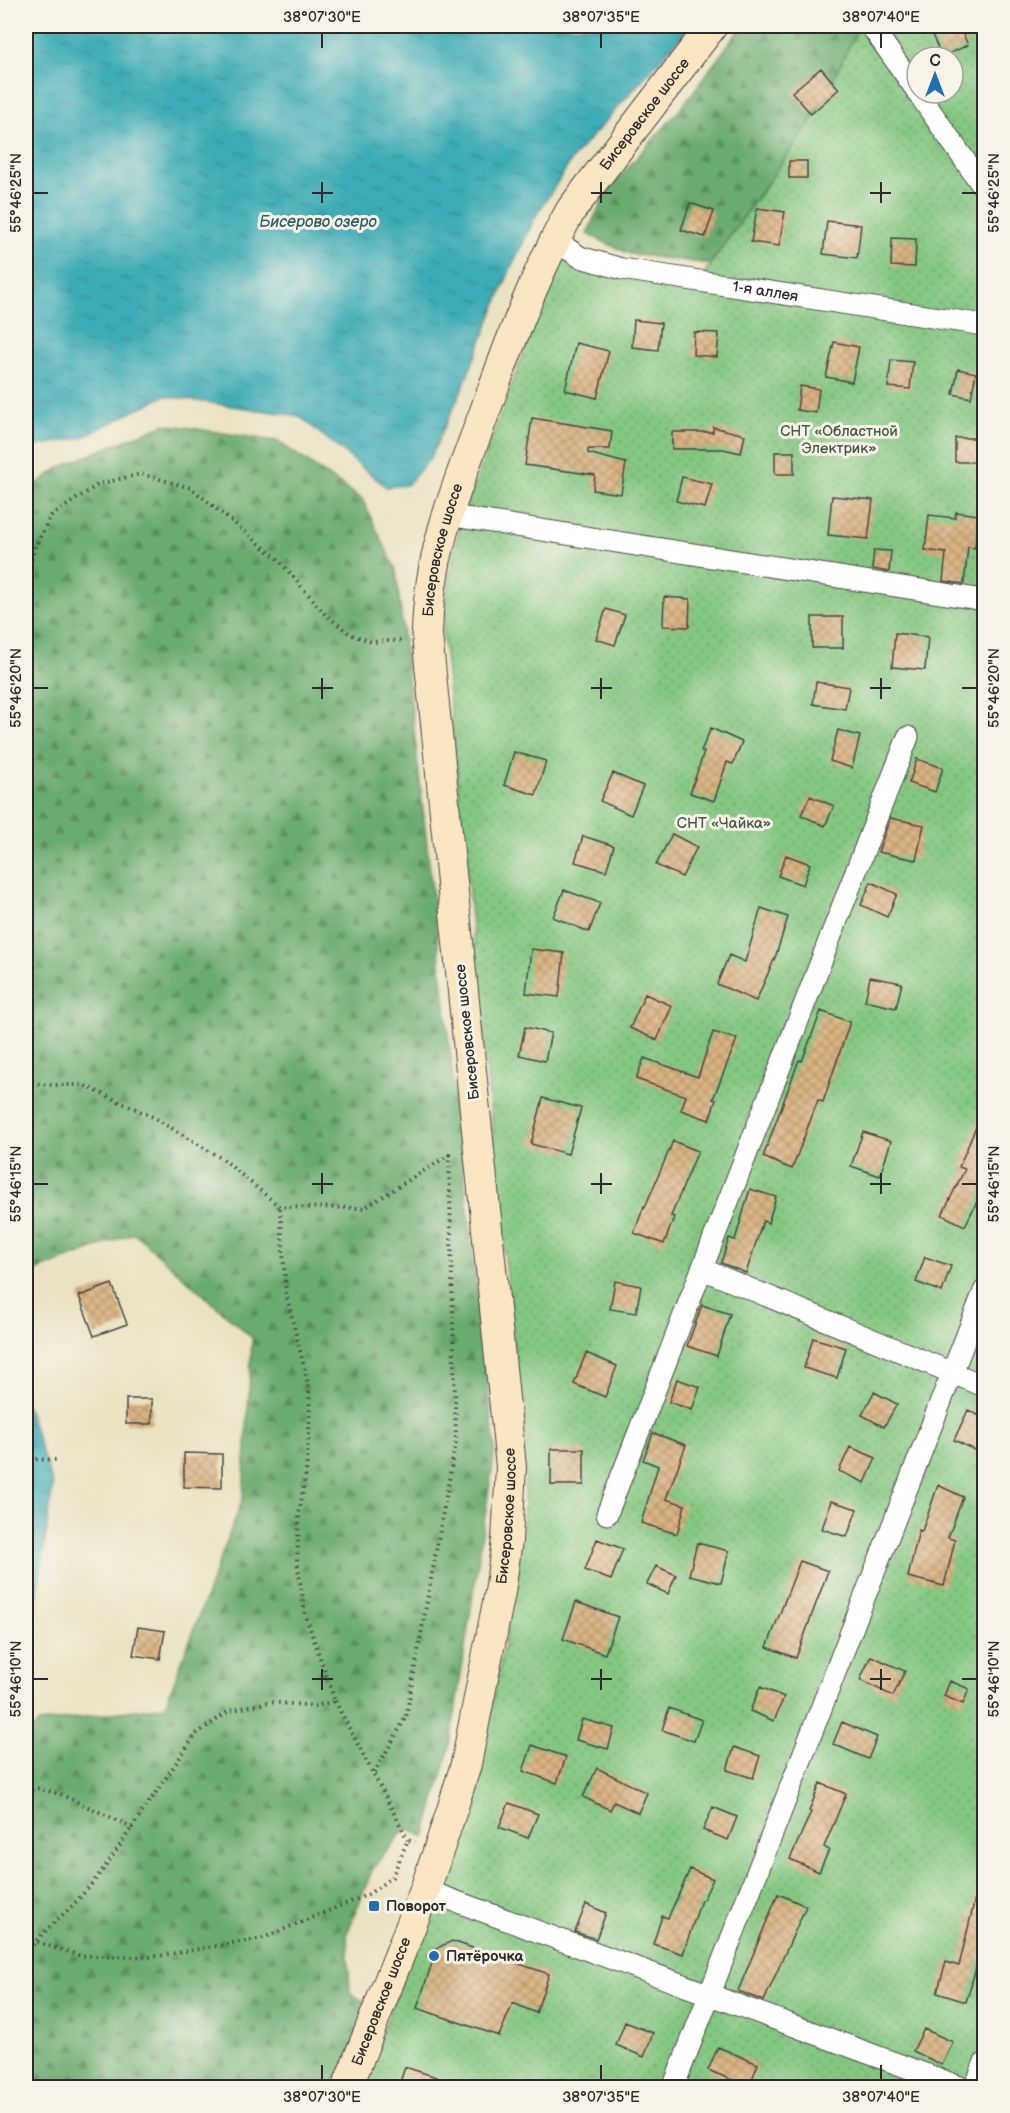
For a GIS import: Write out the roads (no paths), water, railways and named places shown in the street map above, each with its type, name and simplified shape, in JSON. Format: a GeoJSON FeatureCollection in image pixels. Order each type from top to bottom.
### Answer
{"type":"FeatureCollection","features":[{"type":"Feature","properties":{"kind":"main road","name":"Бисеровское шоссе"},"geometry":{"type":"LineString","coordinates":[[347,2088],[425,1890],[466,1764],[500,1593],[507,1540],[511,1467],[426,635],[430,579],[447,515],[525,303],[554,240],[571,210],[712,26]]}},
{"type":"Feature","properties":{"kind":"street"},"geometry":{"type":"LineString","coordinates":[[871,26],[905,75]]}},
{"type":"Feature","properties":{"kind":"street"},"geometry":{"type":"LineString","coordinates":[[926,105],[984,188]]}},
{"type":"Feature","properties":{"kind":"street","name":"1-я аллея"},"geometry":{"type":"LineString","coordinates":[[554,240],[580,257],[622,269],[984,325]]}},
{"type":"Feature","properties":{"kind":"street"},"geometry":{"type":"LineString","coordinates":[[447,515],[984,600]]}},
{"type":"Feature","properties":{"kind":"street"},"geometry":{"type":"LineString","coordinates":[[606,1514],[908,737]]}},
{"type":"Feature","properties":{"kind":"street"},"geometry":{"type":"LineString","coordinates":[[702,1269],[984,1386]]}},
{"type":"Feature","properties":{"kind":"street"},"geometry":{"type":"LineString","coordinates":[[673,2088],[984,1291]]}},
{"type":"Feature","properties":{"kind":"street"},"geometry":{"type":"LineString","coordinates":[[425,1890],[963,2088]]}},
{"type":"Feature","properties":{"kind":"street"},"geometry":{"type":"LineString","coordinates":[[975,2088],[984,2064]]}},
{"type":"Feature","properties":{"kind":"water","name":"Бисерово озеро"},"geometry":{"type":"Polygon","coordinates":[[[26,26],[690,26],[573,158],[537,214],[511,268],[460,394],[429,460],[407,485],[386,487],[299,416],[164,396],[81,438],[26,448],[26,26]]]}},
{"type":"Feature","properties":{"kind":"water"},"geometry":{"type":"Polygon","coordinates":[[[26,1404],[53,1485],[26,1675],[26,1404]]]}},
{"type":"Feature","properties":{"kind":"place","name":"Поворот"},"geometry":{"type":"Point","coordinates":[374,1906]}},
{"type":"Feature","properties":{"kind":"place","name":"Пятёрочка"},"geometry":{"type":"Point","coordinates":[434,1956]}},
{"type":"Feature","properties":{"kind":"park label","name":"СНТ «Областной Электрик»"},"geometry":{"type":"Point","coordinates":[839,440]}},
{"type":"Feature","properties":{"kind":"park label","name":"СНТ «Чайка»"},"geometry":{"type":"Point","coordinates":[724,823]}}]}
